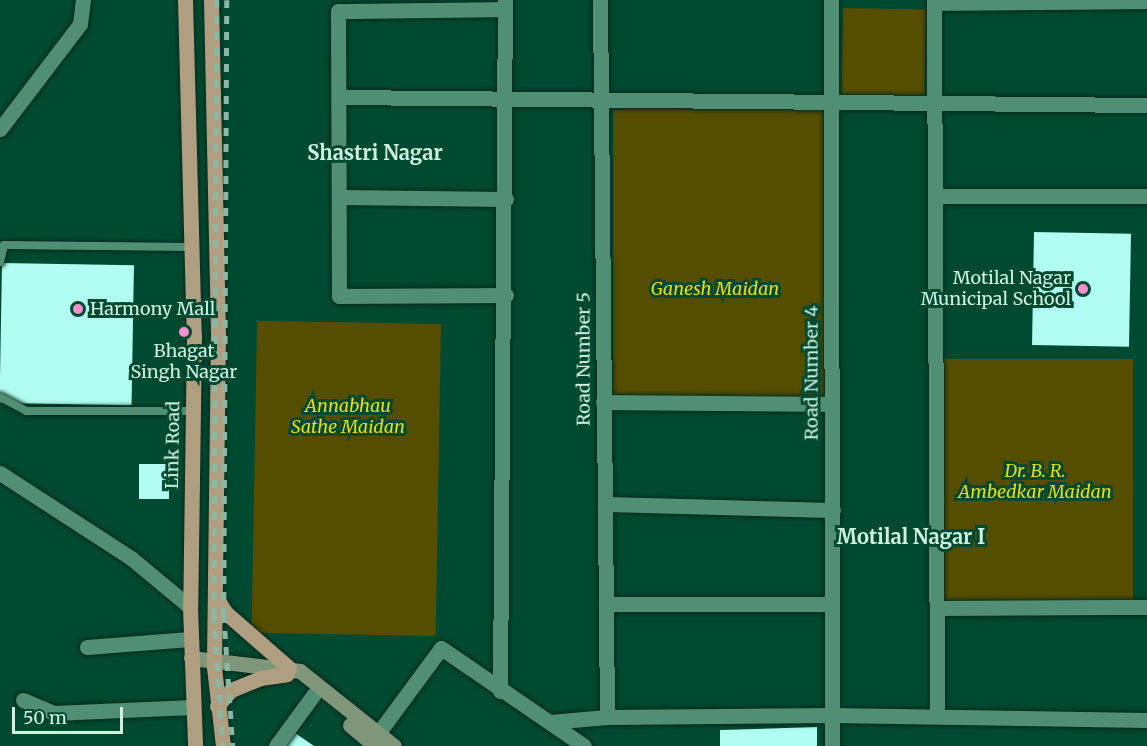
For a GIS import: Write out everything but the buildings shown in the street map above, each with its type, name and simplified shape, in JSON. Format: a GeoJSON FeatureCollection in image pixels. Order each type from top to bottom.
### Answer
{"type":"FeatureCollection","features":[{"type":"Feature","properties":{"kind":"main road","name":"Link Road"},"geometry":{"type":"LineString","coordinates":[[186,0],[192,248],[193,411],[190,639],[195,746]]}},
{"type":"Feature","properties":{"kind":"main road"},"geometry":{"type":"LineString","coordinates":[[211,0],[218,334],[214,663],[223,746]]}},
{"type":"Feature","properties":{"kind":"main road"},"geometry":{"type":"LineString","coordinates":[[215,596],[226,613],[288,671]]}},
{"type":"Feature","properties":{"kind":"main road"},"geometry":{"type":"LineString","coordinates":[[217,706],[231,690],[260,678],[288,671]]}},
{"type":"Feature","properties":{"kind":"street"},"geometry":{"type":"LineString","coordinates":[[0,129],[80,24],[83,0]]}},
{"type":"Feature","properties":{"kind":"street","name":"Road Number 5"},"geometry":{"type":"LineString","coordinates":[[600,0],[607,717]]}},
{"type":"Feature","properties":{"kind":"street","name":"Road Number 4"},"geometry":{"type":"LineString","coordinates":[[831,0],[832,746]]}},
{"type":"Feature","properties":{"kind":"street"},"geometry":{"type":"LineString","coordinates":[[937,717],[934,1],[1147,2]]}},
{"type":"Feature","properties":{"kind":"street"},"geometry":{"type":"LineString","coordinates":[[500,691],[506,295],[505,5],[338,11],[339,296],[506,295]]}},
{"type":"Feature","properties":{"kind":"street"},"geometry":{"type":"LineString","coordinates":[[340,97],[1147,105]]}},
{"type":"Feature","properties":{"kind":"street"},"geometry":{"type":"LineString","coordinates":[[935,196],[1147,196]]}},
{"type":"Feature","properties":{"kind":"street"},"geometry":{"type":"LineString","coordinates":[[340,197],[506,199]]}},
{"type":"Feature","properties":{"kind":"street"},"geometry":{"type":"LineString","coordinates":[[603,402],[831,404]]}},
{"type":"Feature","properties":{"kind":"street"},"geometry":{"type":"LineString","coordinates":[[0,473],[131,558],[190,607]]}},
{"type":"Feature","properties":{"kind":"street"},"geometry":{"type":"LineString","coordinates":[[605,504],[832,510]]}},
{"type":"Feature","properties":{"kind":"street"},"geometry":{"type":"LineString","coordinates":[[606,604],[831,604]]}},
{"type":"Feature","properties":{"kind":"street"},"geometry":{"type":"LineString","coordinates":[[937,608],[1147,607]]}},
{"type":"Feature","properties":{"kind":"street"},"geometry":{"type":"LineString","coordinates":[[87,647],[190,639]]}},
{"type":"Feature","properties":{"kind":"street"},"geometry":{"type":"LineString","coordinates":[[374,741],[441,648],[500,691],[584,746]]}},
{"type":"Feature","properties":{"kind":"street"},"geometry":{"type":"LineString","coordinates":[[191,662],[300,672],[374,741]]}},
{"type":"Feature","properties":{"kind":"street"},"geometry":{"type":"LineString","coordinates":[[288,671],[374,741],[394,746]]}},
{"type":"Feature","properties":{"kind":"street"},"geometry":{"type":"LineString","coordinates":[[276,746],[314,694]]}},
{"type":"Feature","properties":{"kind":"street"},"geometry":{"type":"LineString","coordinates":[[23,700],[53,713],[194,707]]}},
{"type":"Feature","properties":{"kind":"street"},"geometry":{"type":"LineString","coordinates":[[550,722],[607,717],[831,715],[1147,720]]}},
{"type":"Feature","properties":{"kind":"lane"},"geometry":{"type":"LineString","coordinates":[[0,262],[4,245],[192,248]]}},
{"type":"Feature","properties":{"kind":"lane"},"geometry":{"type":"LineString","coordinates":[[0,397],[26,411],[193,411]]}},
{"type":"Feature","properties":{"kind":"green space"},"geometry":{"type":"Polygon","coordinates":[[[843,8],[926,9],[924,96],[841,95],[843,8]]]}},
{"type":"Feature","properties":{"kind":"green space","name":"Ganesh Maidan"},"geometry":{"type":"Polygon","coordinates":[[[613,110],[824,110],[824,401],[613,401],[613,110]]]}},
{"type":"Feature","properties":{"kind":"green space","name":"Annabhau Sathe Maidan"},"geometry":{"type":"Polygon","coordinates":[[[257,321],[441,324],[436,636],[252,633],[257,321]]]}},
{"type":"Feature","properties":{"kind":"green space","name":"Dr. B. R. Ambedkar Maidan"},"geometry":{"type":"Polygon","coordinates":[[[936,359],[1133,359],[1133,602],[936,602],[936,359]]]}},
{"type":"Feature","properties":{"kind":"railway"},"geometry":{"type":"LineString","coordinates":[[217,0],[214,615],[223,746]]}},
{"type":"Feature","properties":{"kind":"railway"},"geometry":{"type":"LineString","coordinates":[[227,0],[224,615],[233,746]]}},
{"type":"Feature","properties":{"kind":"place","name":"Motilal Nagar Municipal School"},"geometry":{"type":"Point","coordinates":[1083,289]}},
{"type":"Feature","properties":{"kind":"place","name":"Harmony Mall"},"geometry":{"type":"Point","coordinates":[78,309]}},
{"type":"Feature","properties":{"kind":"place","name":"Bhagat Singh Nagar"},"geometry":{"type":"Point","coordinates":[184,332]}},
{"type":"Feature","properties":{"kind":"district","name":"Shastri Nagar"},"geometry":{"type":"Point","coordinates":[375,152]}},
{"type":"Feature","properties":{"kind":"district","name":"Motilal Nagar I"},"geometry":{"type":"Point","coordinates":[911,536]}}]}
